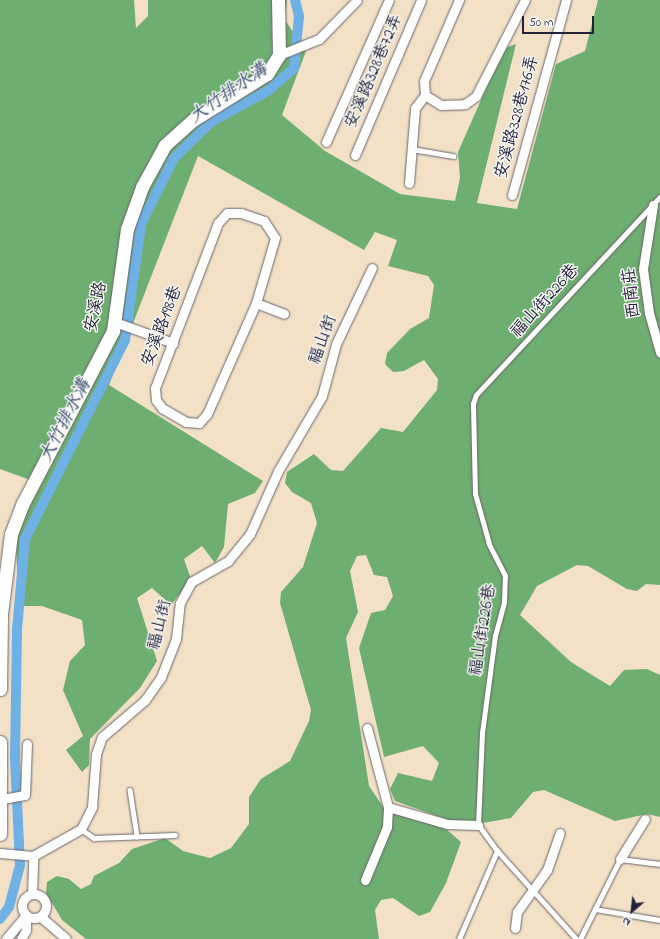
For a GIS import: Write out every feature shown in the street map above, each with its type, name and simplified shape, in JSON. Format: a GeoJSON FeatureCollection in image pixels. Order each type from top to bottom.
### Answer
{"type":"FeatureCollection","features":[{"type":"Feature","properties":{"kind":"street"},"geometry":{"type":"LineString","coordinates":[[278,0],[279,55],[319,39],[357,0]]}},
{"type":"Feature","properties":{"kind":"street"},"geometry":{"type":"LineString","coordinates":[[326,142],[389,0]]}},
{"type":"Feature","properties":{"kind":"street","name":"安溪路328巷72弄"},"geometry":{"type":"LineString","coordinates":[[355,155],[421,0]]}},
{"type":"Feature","properties":{"kind":"street"},"geometry":{"type":"LineString","coordinates":[[409,183],[415,108],[425,95],[424,81],[459,0]]}},
{"type":"Feature","properties":{"kind":"street"},"geometry":{"type":"LineString","coordinates":[[425,95],[440,105],[453,106],[476,96],[525,0]]}},
{"type":"Feature","properties":{"kind":"street","name":"安溪路328巷176弄"},"geometry":{"type":"LineString","coordinates":[[512,195],[566,0]]}},
{"type":"Feature","properties":{"kind":"street","name":"安溪路"},"geometry":{"type":"LineString","coordinates":[[0,689],[1,613],[11,534],[23,503],[95,368],[117,323],[127,229],[158,155],[193,120],[267,74],[279,55]]}},
{"type":"Feature","properties":{"kind":"street","name":"西南莊"},"geometry":{"type":"LineString","coordinates":[[653,205],[643,269],[649,313],[660,352]]}},
{"type":"Feature","properties":{"kind":"street","name":"安溪路198巷"},"geometry":{"type":"LineString","coordinates":[[227,213],[241,213],[264,221],[275,238],[256,303],[207,414],[199,423],[186,422],[162,408],[156,400],[155,388],[218,223],[227,213]]}},
{"type":"Feature","properties":{"kind":"street","name":"福山街"},"geometry":{"type":"LineString","coordinates":[[81,829],[92,807],[96,754],[102,737],[145,700],[161,677],[176,639],[180,603],[191,582],[228,561],[250,534],[278,471],[322,396],[336,344],[372,268]]}},
{"type":"Feature","properties":{"kind":"street"},"geometry":{"type":"LineString","coordinates":[[256,303],[284,314]]}},
{"type":"Feature","properties":{"kind":"street"},"geometry":{"type":"LineString","coordinates":[[117,323],[130,326],[173,343]]}},
{"type":"Feature","properties":{"kind":"street"},"geometry":{"type":"LineString","coordinates":[[365,880],[387,826],[388,807],[367,728]]}},
{"type":"Feature","properties":{"kind":"street"},"geometry":{"type":"LineString","coordinates":[[0,742],[5,798],[0,834]]}},
{"type":"Feature","properties":{"kind":"street"},"geometry":{"type":"LineString","coordinates":[[5,798],[25,795],[27,744]]}},
{"type":"Feature","properties":{"kind":"street"},"geometry":{"type":"LineString","coordinates":[[388,807],[448,824],[478,825]]}},
{"type":"Feature","properties":{"kind":"street"},"geometry":{"type":"LineString","coordinates":[[620,859],[645,819]]}},
{"type":"Feature","properties":{"kind":"street"},"geometry":{"type":"LineString","coordinates":[[0,853],[33,856],[81,829]]}},
{"type":"Feature","properties":{"kind":"street"},"geometry":{"type":"LineString","coordinates":[[515,928],[517,912],[530,889],[547,870],[560,833]]}},
{"type":"Feature","properties":{"kind":"street"},"geometry":{"type":"LineString","coordinates":[[32,894],[33,856]]}},
{"type":"Feature","properties":{"kind":"street"},"geometry":{"type":"LineString","coordinates":[[20,939],[26,930],[26,915],[22,903],[32,894],[39,894],[46,901],[46,910],[41,917]]}},
{"type":"Feature","properties":{"kind":"street"},"geometry":{"type":"LineString","coordinates":[[26,915],[41,917],[66,939]]}},
{"type":"Feature","properties":{"kind":"street"},"geometry":{"type":"LineString","coordinates":[[6,939],[26,915]]}},
{"type":"Feature","properties":{"kind":"lane"},"geometry":{"type":"LineString","coordinates":[[412,149],[453,156]]}},
{"type":"Feature","properties":{"kind":"lane","name":"福山街226巷"},"geometry":{"type":"LineString","coordinates":[[478,825],[482,733],[494,636],[504,602],[504,576],[489,544],[475,494],[473,404],[476,395],[660,197]]}},
{"type":"Feature","properties":{"kind":"lane"},"geometry":{"type":"LineString","coordinates":[[130,790],[137,836]]}},
{"type":"Feature","properties":{"kind":"lane"},"geometry":{"type":"LineString","coordinates":[[478,825],[496,851],[576,939]]}},
{"type":"Feature","properties":{"kind":"lane"},"geometry":{"type":"LineString","coordinates":[[81,829],[94,838],[176,835]]}},
{"type":"Feature","properties":{"kind":"lane"},"geometry":{"type":"LineString","coordinates":[[459,939],[496,851]]}},
{"type":"Feature","properties":{"kind":"lane"},"geometry":{"type":"LineString","coordinates":[[580,939],[620,859],[660,864]]}},
{"type":"Feature","properties":{"kind":"lane"},"geometry":{"type":"LineString","coordinates":[[595,909],[660,920]]}},
{"type":"Feature","properties":{"kind":"green space"},"geometry":{"type":"Polygon","coordinates":[[[0,0],[134,0],[136,28],[148,16],[148,0],[287,0],[285,20],[306,51],[282,115],[325,151],[400,194],[455,201],[460,178],[458,152],[504,48],[516,44],[477,203],[517,209],[556,64],[585,51],[598,0],[660,0],[660,585],[646,584],[637,591],[627,589],[588,566],[577,565],[537,586],[520,615],[571,662],[610,686],[624,670],[647,669],[660,675],[660,817],[647,814],[615,821],[544,790],[533,792],[511,818],[477,824],[454,822],[395,801],[390,789],[398,773],[432,781],[439,763],[423,746],[384,757],[359,648],[371,613],[385,610],[393,596],[387,577],[374,575],[366,555],[357,556],[350,571],[358,612],[346,638],[369,786],[386,811],[445,828],[461,842],[446,883],[430,912],[419,916],[393,898],[381,900],[375,910],[379,939],[86,939],[62,920],[46,893],[47,882],[57,876],[69,879],[81,889],[91,884],[94,876],[119,863],[132,849],[165,838],[183,851],[210,858],[231,848],[249,824],[249,797],[261,779],[290,761],[309,721],[311,710],[280,603],[281,592],[303,567],[317,523],[311,503],[292,492],[285,483],[287,472],[314,454],[331,470],[343,471],[381,428],[403,432],[437,390],[438,379],[424,360],[404,371],[393,372],[385,364],[387,353],[410,329],[429,318],[434,285],[428,276],[388,266],[397,240],[375,232],[364,250],[198,156],[109,385],[263,481],[255,493],[228,504],[224,547],[215,563],[202,546],[184,559],[191,579],[171,605],[152,588],[137,598],[157,661],[140,688],[90,739],[89,765],[82,772],[66,750],[83,736],[63,690],[70,661],[85,645],[82,620],[42,606],[19,606],[16,545],[33,481],[0,469],[0,0]]]}},
{"type":"Feature","properties":{"kind":"waterway","name":"大竹排水溝"},"geometry":{"type":"LineString","coordinates":[[0,919],[9,907],[20,865],[15,758],[17,629],[25,539],[125,340],[141,224],[174,158],[211,122],[269,90],[294,68],[299,16],[295,0]]}}]}
